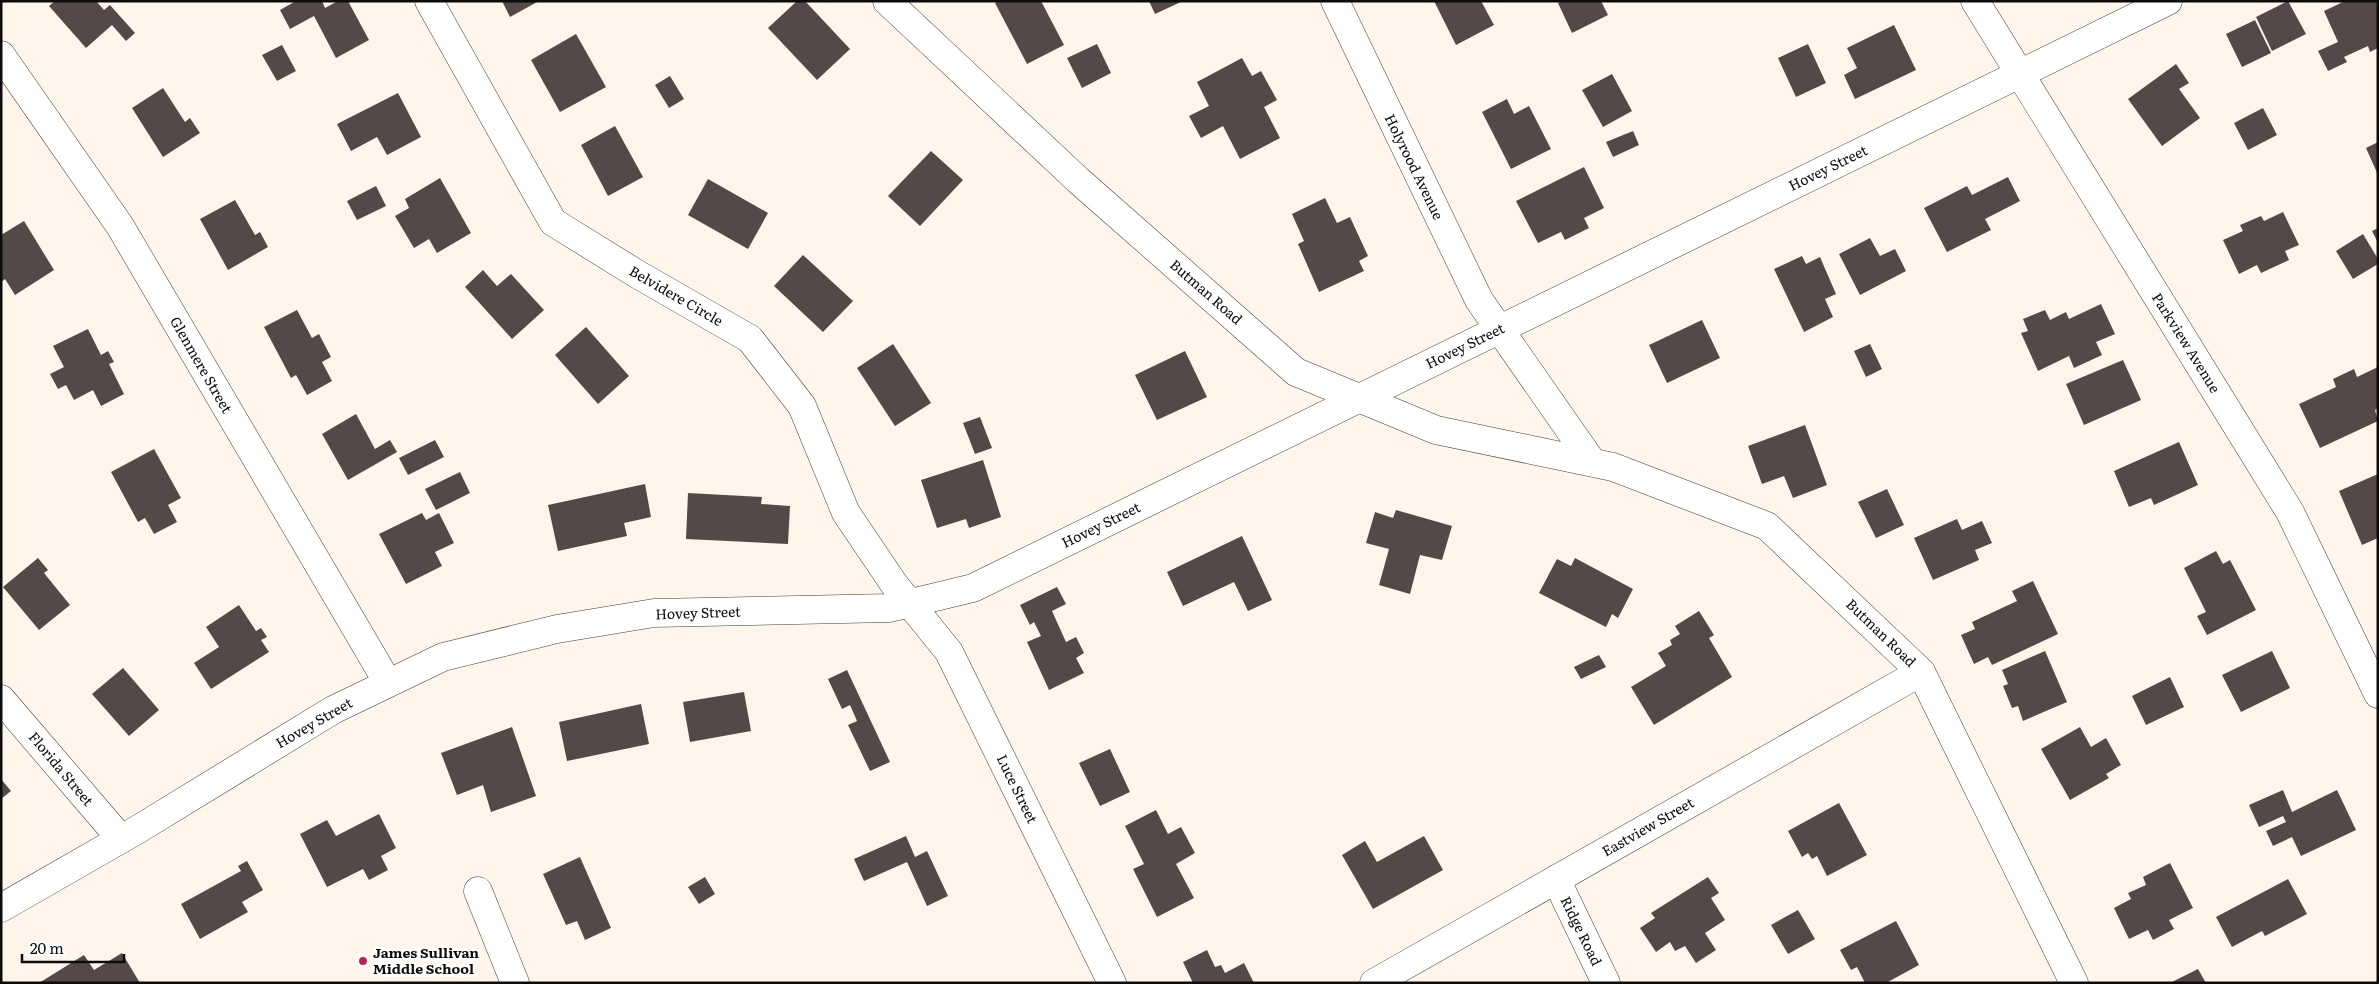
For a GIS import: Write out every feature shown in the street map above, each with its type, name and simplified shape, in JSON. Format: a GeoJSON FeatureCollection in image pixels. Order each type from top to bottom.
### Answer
{"type":"FeatureCollection","features":[{"type":"Feature","properties":{"kind":"street","name":"Belvidere Circle"},"geometry":{"type":"LineString","coordinates":[[429,1],[553,222],[637,274],[750,339],[802,406],[846,513],[894,584],[910,603]]}},
{"type":"Feature","properties":{"kind":"street","name":"Butman Road"},"geometry":{"type":"LineString","coordinates":[[887,1],[1078,180],[1296,372],[1436,430],[1613,467],[1767,526],[1921,672],[2074,983]]}},
{"type":"Feature","properties":{"kind":"street","name":"Holyrood Avenue"},"geometry":{"type":"LineString","coordinates":[[1335,1],[1479,300],[1500,329]]}},
{"type":"Feature","properties":{"kind":"street","name":"Parkview Avenue"},"geometry":{"type":"LineString","coordinates":[[1976,1],[2290,512],[2378,694]]}},
{"type":"Feature","properties":{"kind":"street","name":"Hovey Street"},"geometry":{"type":"LineString","coordinates":[[1,908],[121,839],[333,710],[443,657],[557,629],[644,615],[890,608],[973,588],[2168,1]]}},
{"type":"Feature","properties":{"kind":"street","name":"Glenmere Street"},"geometry":{"type":"LineString","coordinates":[[1,55],[120,226],[388,683]]}},
{"type":"Feature","properties":{"kind":"street"},"geometry":{"type":"LineString","coordinates":[[1500,329],[1592,462]]}},
{"type":"Feature","properties":{"kind":"street","name":"Luce Street"},"geometry":{"type":"LineString","coordinates":[[910,603],[949,652],[1112,983]]}},
{"type":"Feature","properties":{"kind":"street","name":"Eastview Street"},"geometry":{"type":"LineString","coordinates":[[1374,983],[1921,672]]}},
{"type":"Feature","properties":{"kind":"street","name":"Florida Street"},"geometry":{"type":"LineString","coordinates":[[1,699],[121,839]]}},
{"type":"Feature","properties":{"kind":"street","name":"Ridge Road"},"geometry":{"type":"LineString","coordinates":[[1556,879],[1606,983]]}},
{"type":"Feature","properties":{"kind":"street"},"geometry":{"type":"LineString","coordinates":[[478,891],[515,983]]}},
{"type":"Feature","properties":{"kind":"building"},"geometry":{"type":"Polygon","coordinates":[[[55,1],[96,1],[104,10],[110,5],[135,33],[126,41],[112,25],[86,48],[49,6],[55,1]]]}},
{"type":"Feature","properties":{"kind":"building"},"geometry":{"type":"Polygon","coordinates":[[[296,1],[322,1],[325,8],[338,1],[348,1],[369,40],[336,58],[314,16],[290,29],[280,10],[296,1]]]}},
{"type":"Feature","properties":{"kind":"building"},"geometry":{"type":"Polygon","coordinates":[[[502,1],[539,1],[510,17],[502,1]]]}},
{"type":"Feature","properties":{"kind":"building"},"geometry":{"type":"Polygon","coordinates":[[[797,1],[805,1],[850,49],[817,80],[768,28],[797,1]]]}},
{"type":"Feature","properties":{"kind":"building"},"geometry":{"type":"Polygon","coordinates":[[[998,1],[1041,1],[1064,45],[1027,64],[995,3],[998,1]]]}},
{"type":"Feature","properties":{"kind":"building"},"geometry":{"type":"Polygon","coordinates":[[[1149,1],[1183,1],[1155,14],[1149,1]]]}},
{"type":"Feature","properties":{"kind":"building"},"geometry":{"type":"Polygon","coordinates":[[[1434,1],[1481,1],[1494,25],[1456,45],[1434,1]]]}},
{"type":"Feature","properties":{"kind":"building"},"geometry":{"type":"Polygon","coordinates":[[[1562,1],[1601,1],[1608,15],[1572,33],[1558,3],[1562,1]]]}},
{"type":"Feature","properties":{"kind":"building"},"geometry":{"type":"Polygon","coordinates":[[[2288,1],[2306,34],[2272,51],[2256,17],[2288,1]]]}},
{"type":"Feature","properties":{"kind":"building"},"geometry":{"type":"Polygon","coordinates":[[[2345,1],[2378,1],[2378,48],[2370,52],[2368,46],[2344,57],[2347,62],[2328,71],[2318,51],[2338,42],[2324,11],[2345,1]]]}},
{"type":"Feature","properties":{"kind":"building"},"geometry":{"type":"Polygon","coordinates":[[[2255,20],[2271,53],[2242,67],[2226,34],[2255,20]]]}},
{"type":"Feature","properties":{"kind":"building"},"geometry":{"type":"Polygon","coordinates":[[[1894,25],[1916,70],[1855,99],[1844,75],[1857,68],[1847,48],[1894,25]]]}},
{"type":"Feature","properties":{"kind":"building"},"geometry":{"type":"Polygon","coordinates":[[[576,34],[606,87],[560,112],[531,60],[576,34]]]}},
{"type":"Feature","properties":{"kind":"building"},"geometry":{"type":"Polygon","coordinates":[[[1097,44],[1111,73],[1082,88],[1067,58],[1097,44]]]}},
{"type":"Feature","properties":{"kind":"building"},"geometry":{"type":"Polygon","coordinates":[[[1808,44],[1826,83],[1796,97],[1778,58],[1808,44]]]}},
{"type":"Feature","properties":{"kind":"building"},"geometry":{"type":"Polygon","coordinates":[[[282,45],[296,71],[277,81],[262,55],[282,45]]]}},
{"type":"Feature","properties":{"kind":"building"},"geometry":{"type":"Polygon","coordinates":[[[1242,58],[1252,76],[1261,71],[1277,100],[1264,107],[1280,138],[1240,159],[1223,126],[1201,138],[1189,116],[1209,106],[1197,82],[1242,58]]]}},
{"type":"Feature","properties":{"kind":"building"},"geometry":{"type":"Polygon","coordinates":[[[2176,64],[2189,83],[2179,89],[2200,118],[2162,146],[2128,99],[2176,64]]]}},
{"type":"Feature","properties":{"kind":"building"},"geometry":{"type":"Polygon","coordinates":[[[1612,74],[1632,111],[1603,127],[1582,90],[1612,74]]]}},
{"type":"Feature","properties":{"kind":"building"},"geometry":{"type":"Polygon","coordinates":[[[670,76],[684,99],[669,108],[655,85],[670,76]]]}},
{"type":"Feature","properties":{"kind":"building"},"geometry":{"type":"Polygon","coordinates":[[[163,88],[185,122],[190,118],[200,133],[163,157],[132,108],[163,88]]]}},
{"type":"Feature","properties":{"kind":"building"},"geometry":{"type":"Polygon","coordinates":[[[398,93],[421,137],[387,155],[377,137],[351,151],[337,124],[398,93]]]}},
{"type":"Feature","properties":{"kind":"building"},"geometry":{"type":"Polygon","coordinates":[[[1507,99],[1514,114],[1529,106],[1551,149],[1511,169],[1482,112],[1507,99]]]}},
{"type":"Feature","properties":{"kind":"building"},"geometry":{"type":"Polygon","coordinates":[[[2263,108],[2277,135],[2248,150],[2234,123],[2263,108]]]}},
{"type":"Feature","properties":{"kind":"building"},"geometry":{"type":"Polygon","coordinates":[[[615,126],[643,177],[608,196],[581,145],[615,126]]]}},
{"type":"Feature","properties":{"kind":"building"},"geometry":{"type":"Polygon","coordinates":[[[1633,131],[1639,145],[1613,157],[1606,142],[1633,131]]]}},
{"type":"Feature","properties":{"kind":"building"},"geometry":{"type":"Polygon","coordinates":[[[2378,142],[2378,175],[2366,148],[2378,142]]]}},
{"type":"Feature","properties":{"kind":"building"},"geometry":{"type":"Polygon","coordinates":[[[931,151],[963,180],[920,226],[888,196],[931,151]]]}},
{"type":"Feature","properties":{"kind":"building"},"geometry":{"type":"Polygon","coordinates":[[[1584,167],[1604,208],[1584,218],[1589,228],[1565,240],[1561,232],[1538,243],[1516,201],[1584,167]]]}},
{"type":"Feature","properties":{"kind":"building"},"geometry":{"type":"Polygon","coordinates":[[[2008,177],[2020,201],[1985,219],[1991,230],[1947,252],[1924,208],[1967,186],[1972,195],[2008,177]]]}},
{"type":"Feature","properties":{"kind":"building"},"geometry":{"type":"Polygon","coordinates":[[[440,178],[471,233],[437,253],[429,239],[414,248],[395,216],[409,208],[405,199],[440,178]]]}},
{"type":"Feature","properties":{"kind":"building"},"geometry":{"type":"Polygon","coordinates":[[[708,179],[768,213],[748,249],[688,215],[708,179]]]}},
{"type":"Feature","properties":{"kind":"building"},"geometry":{"type":"Polygon","coordinates":[[[376,186],[386,206],[357,220],[347,201],[376,186]]]}},
{"type":"Feature","properties":{"kind":"building"},"geometry":{"type":"Polygon","coordinates":[[[1325,198],[1337,223],[1350,217],[1368,256],[1359,261],[1364,271],[1319,292],[1298,244],[1304,241],[1292,214],[1325,198]]]}},
{"type":"Feature","properties":{"kind":"building"},"geometry":{"type":"Polygon","coordinates":[[[235,200],[255,235],[260,232],[268,247],[228,270],[200,219],[235,200]]]}},
{"type":"Feature","properties":{"kind":"building"},"geometry":{"type":"Polygon","coordinates":[[[2283,212],[2299,245],[2285,251],[2289,260],[2261,273],[2257,265],[2239,274],[2223,240],[2243,231],[2240,225],[2261,216],[2264,221],[2283,212]]]}},
{"type":"Feature","properties":{"kind":"building"},"geometry":{"type":"Polygon","coordinates":[[[24,221],[54,270],[15,295],[5,279],[1,282],[1,235],[24,221]]]}},
{"type":"Feature","properties":{"kind":"building"},"geometry":{"type":"Polygon","coordinates":[[[2378,228],[2378,243],[2372,231],[2378,228]]]}},
{"type":"Feature","properties":{"kind":"building"},"geometry":{"type":"Polygon","coordinates":[[[2363,234],[2378,259],[2378,264],[2353,279],[2336,251],[2363,234]]]}},
{"type":"Feature","properties":{"kind":"building"},"geometry":{"type":"Polygon","coordinates":[[[1870,238],[1880,256],[1895,249],[1906,271],[1860,295],[1839,254],[1870,238]]]}},
{"type":"Feature","properties":{"kind":"building"},"geometry":{"type":"Polygon","coordinates":[[[803,255],[853,301],[823,332],[774,286],[803,255]]]}},
{"type":"Feature","properties":{"kind":"building"},"geometry":{"type":"Polygon","coordinates":[[[1802,256],[1806,264],[1820,257],[1836,294],[1825,299],[1833,317],[1804,332],[1774,269],[1802,256]]]}},
{"type":"Feature","properties":{"kind":"building"},"geometry":{"type":"Polygon","coordinates":[[[483,270],[497,286],[511,274],[544,310],[512,339],[465,287],[483,270]]]}},
{"type":"Feature","properties":{"kind":"building"},"geometry":{"type":"Polygon","coordinates":[[[2101,304],[2115,334],[2096,342],[2102,355],[2074,368],[2069,356],[2038,371],[2021,333],[2028,331],[2023,319],[2045,310],[2050,320],[2066,312],[2069,319],[2101,304]]]}},
{"type":"Feature","properties":{"kind":"building"},"geometry":{"type":"Polygon","coordinates":[[[297,310],[312,338],[319,334],[331,357],[322,362],[332,381],[307,395],[296,375],[291,378],[264,327],[297,310]]]}},
{"type":"Feature","properties":{"kind":"building"},"geometry":{"type":"Polygon","coordinates":[[[1702,320],[1720,358],[1667,383],[1649,345],[1702,320]]]}},
{"type":"Feature","properties":{"kind":"building"},"geometry":{"type":"Polygon","coordinates":[[[586,327],[629,376],[598,404],[555,355],[586,327]]]}},
{"type":"Feature","properties":{"kind":"building"},"geometry":{"type":"Polygon","coordinates":[[[88,329],[101,355],[108,351],[114,362],[109,364],[124,394],[101,406],[93,390],[74,400],[66,385],[58,389],[50,374],[64,367],[53,346],[88,329]]]}},
{"type":"Feature","properties":{"kind":"building"},"geometry":{"type":"Polygon","coordinates":[[[893,344],[931,403],[895,426],[857,368],[893,344]]]}},
{"type":"Feature","properties":{"kind":"building"},"geometry":{"type":"Polygon","coordinates":[[[1870,344],[1882,369],[1866,377],[1854,351],[1870,344]]]}},
{"type":"Feature","properties":{"kind":"building"},"geometry":{"type":"Polygon","coordinates":[[[1185,351],[1207,397],[1157,420],[1135,375],[1185,351]]]}},
{"type":"Feature","properties":{"kind":"building"},"geometry":{"type":"Polygon","coordinates":[[[2123,360],[2141,400],[2084,425],[2066,384],[2123,360]]]}},
{"type":"Feature","properties":{"kind":"building"},"geometry":{"type":"Polygon","coordinates":[[[2378,367],[2378,408],[2375,410],[2378,421],[2320,448],[2299,404],[2336,387],[2333,379],[2354,369],[2357,377],[2378,367]]]}},
{"type":"Feature","properties":{"kind":"building"},"geometry":{"type":"Polygon","coordinates":[[[356,414],[375,449],[390,440],[397,452],[348,480],[322,434],[356,414]]]}},
{"type":"Feature","properties":{"kind":"building"},"geometry":{"type":"Polygon","coordinates":[[[980,417],[992,448],[975,454],[963,423],[980,417]]]}},
{"type":"Feature","properties":{"kind":"building"},"geometry":{"type":"Polygon","coordinates":[[[1805,425],[1827,485],[1793,498],[1784,476],[1762,484],[1748,446],[1805,425]]]}},
{"type":"Feature","properties":{"kind":"building"},"geometry":{"type":"Polygon","coordinates":[[[435,440],[444,457],[408,475],[399,458],[435,440]]]}},
{"type":"Feature","properties":{"kind":"building"},"geometry":{"type":"Polygon","coordinates":[[[2179,442],[2198,485],[2154,505],[2151,498],[2129,507],[2114,471],[2179,442]]]}},
{"type":"Feature","properties":{"kind":"building"},"geometry":{"type":"Polygon","coordinates":[[[154,449],[181,498],[168,505],[177,522],[154,534],[145,518],[138,522],[111,472],[154,449]]]}},
{"type":"Feature","properties":{"kind":"building"},"geometry":{"type":"Polygon","coordinates":[[[983,460],[1001,517],[969,528],[966,519],[937,528],[921,480],[983,460]]]}},
{"type":"Feature","properties":{"kind":"building"},"geometry":{"type":"Polygon","coordinates":[[[460,472],[470,493],[436,510],[425,489],[460,472]]]}},
{"type":"Feature","properties":{"kind":"building"},"geometry":{"type":"Polygon","coordinates":[[[2378,474],[2378,538],[2362,545],[2339,491],[2378,474]]]}},
{"type":"Feature","properties":{"kind":"building"},"geometry":{"type":"Polygon","coordinates":[[[645,484],[651,517],[624,523],[627,536],[558,551],[548,505],[645,484]]]}},
{"type":"Feature","properties":{"kind":"building"},"geometry":{"type":"Polygon","coordinates":[[[1887,489],[1904,525],[1876,538],[1858,502],[1887,489]]]}},
{"type":"Feature","properties":{"kind":"building"},"geometry":{"type":"Polygon","coordinates":[[[688,493],[762,497],[761,504],[790,506],[788,544],[686,539],[688,493]]]}},
{"type":"Feature","properties":{"kind":"building"},"geometry":{"type":"Polygon","coordinates":[[[1396,510],[1452,526],[1442,560],[1420,555],[1410,594],[1379,585],[1389,549],[1366,543],[1375,512],[1393,518],[1396,510]]]}},
{"type":"Feature","properties":{"kind":"building"},"geometry":{"type":"Polygon","coordinates":[[[422,513],[426,520],[439,513],[454,543],[435,552],[442,566],[406,584],[379,534],[422,513]]]}},
{"type":"Feature","properties":{"kind":"building"},"geometry":{"type":"Polygon","coordinates":[[[1957,519],[1962,530],[1982,521],[1992,543],[1975,550],[1979,560],[1933,580],[1914,538],[1957,519]]]}},
{"type":"Feature","properties":{"kind":"building"},"geometry":{"type":"Polygon","coordinates":[[[1242,536],[1272,600],[1248,611],[1234,582],[1183,606],[1167,572],[1242,536]]]}},
{"type":"Feature","properties":{"kind":"building"},"geometry":{"type":"Polygon","coordinates":[[[2216,551],[2223,564],[2230,560],[2256,610],[2207,635],[2197,616],[2206,612],[2184,568],[2216,551]]]}},
{"type":"Feature","properties":{"kind":"building"},"geometry":{"type":"Polygon","coordinates":[[[38,558],[48,570],[44,573],[70,605],[39,630],[3,587],[38,558]]]}},
{"type":"Feature","properties":{"kind":"building"},"geometry":{"type":"Polygon","coordinates":[[[1575,558],[1633,589],[1618,618],[1612,614],[1606,627],[1539,593],[1557,559],[1571,566],[1575,558]]]}},
{"type":"Feature","properties":{"kind":"building"},"geometry":{"type":"Polygon","coordinates":[[[2033,581],[2058,634],[1992,665],[1988,657],[1974,664],[1961,635],[1975,629],[1972,622],[2017,601],[2012,591],[2033,581]]]}},
{"type":"Feature","properties":{"kind":"building"},"geometry":{"type":"Polygon","coordinates":[[[1057,587],[1066,604],[1052,611],[1066,642],[1076,637],[1084,653],[1076,658],[1084,673],[1049,690],[1027,642],[1041,636],[1034,622],[1030,625],[1020,605],[1057,587]]]}},
{"type":"Feature","properties":{"kind":"building"},"geometry":{"type":"Polygon","coordinates":[[[239,605],[256,631],[261,628],[267,637],[261,640],[269,652],[211,689],[194,663],[219,647],[206,627],[239,605]]]}},
{"type":"Feature","properties":{"kind":"building"},"geometry":{"type":"Polygon","coordinates":[[[1699,611],[1714,635],[1709,638],[1732,677],[1654,725],[1631,687],[1666,666],[1658,653],[1672,645],[1670,640],[1680,634],[1675,626],[1699,611]]]}},
{"type":"Feature","properties":{"kind":"building"},"geometry":{"type":"Polygon","coordinates":[[[2045,651],[2067,702],[2023,721],[2018,706],[2012,708],[2003,686],[2008,684],[2002,670],[2045,651]]]}},
{"type":"Feature","properties":{"kind":"building"},"geometry":{"type":"Polygon","coordinates":[[[2272,651],[2290,688],[2241,712],[2222,675],[2272,651]]]}},
{"type":"Feature","properties":{"kind":"building"},"geometry":{"type":"Polygon","coordinates":[[[1599,655],[1606,667],[1581,679],[1574,667],[1599,655]]]}},
{"type":"Feature","properties":{"kind":"building"},"geometry":{"type":"Polygon","coordinates":[[[123,668],[159,710],[129,736],[92,694],[123,668]]]}},
{"type":"Feature","properties":{"kind":"building"},"geometry":{"type":"Polygon","coordinates":[[[847,670],[890,762],[870,771],[848,725],[857,721],[850,705],[842,709],[828,679],[847,670]]]}},
{"type":"Feature","properties":{"kind":"building"},"geometry":{"type":"Polygon","coordinates":[[[2170,677],[2184,707],[2146,725],[2132,696],[2170,677]]]}},
{"type":"Feature","properties":{"kind":"building"},"geometry":{"type":"Polygon","coordinates":[[[744,692],[751,731],[690,742],[683,702],[744,692]]]}},
{"type":"Feature","properties":{"kind":"building"},"geometry":{"type":"Polygon","coordinates":[[[641,704],[649,744],[567,761],[559,722],[641,704]]]}},
{"type":"Feature","properties":{"kind":"building"},"geometry":{"type":"Polygon","coordinates":[[[512,727],[536,796],[491,812],[483,785],[457,795],[441,753],[512,727]]]}},
{"type":"Feature","properties":{"kind":"building"},"geometry":{"type":"Polygon","coordinates":[[[2080,727],[2091,747],[2106,738],[2121,765],[2106,774],[2109,778],[2070,800],[2041,749],[2080,727]]]}},
{"type":"Feature","properties":{"kind":"building"},"geometry":{"type":"Polygon","coordinates":[[[1110,749],[1130,792],[1100,806],[1079,763],[1110,749]]]}},
{"type":"Feature","properties":{"kind":"building"},"geometry":{"type":"Polygon","coordinates":[[[1,779],[11,791],[1,799],[1,779]]]}},
{"type":"Feature","properties":{"kind":"building"},"geometry":{"type":"Polygon","coordinates":[[[2283,790],[2292,812],[2337,790],[2356,830],[2301,856],[2292,837],[2273,846],[2266,831],[2286,822],[2283,816],[2259,827],[2249,805],[2283,790]]]}},
{"type":"Feature","properties":{"kind":"building"},"geometry":{"type":"Polygon","coordinates":[[[1839,803],[1867,855],[1827,876],[1817,856],[1812,859],[1808,853],[1802,857],[1788,831],[1839,803]]]}},
{"type":"Feature","properties":{"kind":"building"},"geometry":{"type":"Polygon","coordinates":[[[1156,810],[1168,834],[1181,827],[1195,853],[1176,864],[1194,898],[1157,917],[1133,869],[1144,864],[1125,826],[1156,810]]]}},
{"type":"Feature","properties":{"kind":"building"},"geometry":{"type":"Polygon","coordinates":[[[379,814],[396,848],[381,856],[388,870],[369,880],[363,869],[327,887],[300,834],[327,820],[336,836],[379,814]]]}},
{"type":"Feature","properties":{"kind":"building"},"geometry":{"type":"Polygon","coordinates":[[[906,836],[915,857],[927,851],[948,896],[927,906],[907,862],[864,881],[854,859],[906,836]]]}},
{"type":"Feature","properties":{"kind":"building"},"geometry":{"type":"Polygon","coordinates":[[[1424,836],[1443,870],[1373,909],[1342,855],[1365,841],[1377,862],[1424,836]]]}},
{"type":"Feature","properties":{"kind":"building"},"geometry":{"type":"Polygon","coordinates":[[[580,857],[611,928],[585,940],[577,921],[566,925],[543,874],[580,857]]]}},
{"type":"Feature","properties":{"kind":"building"},"geometry":{"type":"Polygon","coordinates":[[[247,861],[263,890],[242,902],[248,912],[200,939],[181,904],[241,871],[238,866],[247,861]]]}},
{"type":"Feature","properties":{"kind":"building"},"geometry":{"type":"Polygon","coordinates":[[[2170,863],[2193,908],[2169,920],[2174,929],[2153,940],[2148,930],[2129,939],[2114,908],[2131,899],[2128,893],[2146,885],[2143,877],[2170,863]]]}},
{"type":"Feature","properties":{"kind":"building"},"geometry":{"type":"Polygon","coordinates":[[[705,877],[715,894],[699,904],[688,887],[705,877]]]}},
{"type":"Feature","properties":{"kind":"building"},"geometry":{"type":"Polygon","coordinates":[[[1708,877],[1719,893],[1711,898],[1725,920],[1705,933],[1716,950],[1696,963],[1685,946],[1675,951],[1670,942],[1656,952],[1640,928],[1655,918],[1651,913],[1708,877]]]}},
{"type":"Feature","properties":{"kind":"building"},"geometry":{"type":"Polygon","coordinates":[[[2288,879],[2307,914],[2265,936],[2262,931],[2232,947],[2216,917],[2288,879]]]}},
{"type":"Feature","properties":{"kind":"building"},"geometry":{"type":"Polygon","coordinates":[[[1798,910],[1815,939],[1788,954],[1771,925],[1798,910]]]}},
{"type":"Feature","properties":{"kind":"building"},"geometry":{"type":"Polygon","coordinates":[[[1896,921],[1919,965],[1886,983],[1865,983],[1857,967],[1851,970],[1840,950],[1896,921]]]}},
{"type":"Feature","properties":{"kind":"building"},"geometry":{"type":"Polygon","coordinates":[[[1207,950],[1215,967],[1221,965],[1225,973],[1244,963],[1254,983],[1193,983],[1183,962],[1207,950]]]}},
{"type":"Feature","properties":{"kind":"building"},"geometry":{"type":"Polygon","coordinates":[[[122,953],[140,983],[39,983],[84,955],[94,970],[122,953]]]}},
{"type":"Feature","properties":{"kind":"building"},"geometry":{"type":"Polygon","coordinates":[[[2198,969],[2206,983],[2170,983],[2198,969]]]}},
{"type":"Feature","properties":{"kind":"place","name":"James Sullivan Middle School"},"geometry":{"type":"Point","coordinates":[363,961]}}]}
